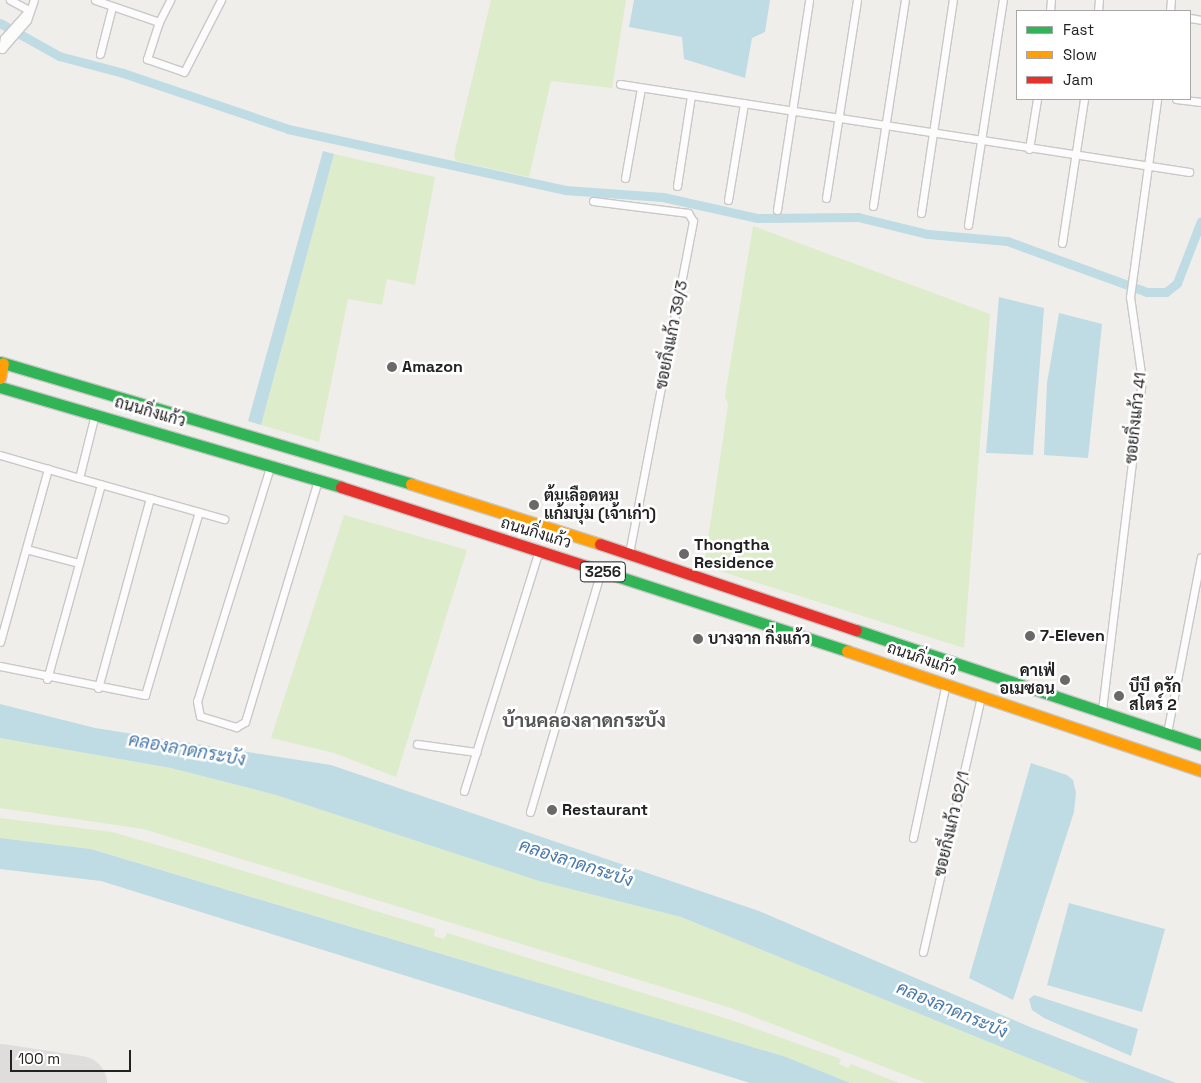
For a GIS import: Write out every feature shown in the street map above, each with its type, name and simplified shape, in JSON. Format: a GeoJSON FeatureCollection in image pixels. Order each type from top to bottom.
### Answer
{"type":"FeatureCollection","features":[{"type":"Feature","properties":{"kind":"main road","name":"ถนนกิ่งแก้ว"},"geometry":{"type":"LineString","coordinates":[[2,362],[629,552],[1102,710],[1201,745]]}},
{"type":"Feature","properties":{"kind":"main road"},"geometry":{"type":"LineString","coordinates":[[0,378],[2,362]]}},
{"type":"Feature","properties":{"kind":"main road","name":"ถนนกิ่งแก้ว"},"geometry":{"type":"LineString","coordinates":[[0,387],[271,464],[946,684],[1201,771]]}},
{"type":"Feature","properties":{"kind":"street"},"geometry":{"type":"LineString","coordinates":[[10,0],[29,10]]}},
{"type":"Feature","properties":{"kind":"street"},"geometry":{"type":"LineString","coordinates":[[7,40],[27,20],[34,0]]}},
{"type":"Feature","properties":{"kind":"street"},"geometry":{"type":"LineString","coordinates":[[95,0],[159,22]]}},
{"type":"Feature","properties":{"kind":"street"},"geometry":{"type":"LineString","coordinates":[[170,0],[159,22],[148,59],[184,72],[221,0]]}},
{"type":"Feature","properties":{"kind":"street"},"geometry":{"type":"LineString","coordinates":[[776,210],[809,0]]}},
{"type":"Feature","properties":{"kind":"street"},"geometry":{"type":"LineString","coordinates":[[826,198],[857,0]]}},
{"type":"Feature","properties":{"kind":"street"},"geometry":{"type":"LineString","coordinates":[[873,206],[905,0]]}},
{"type":"Feature","properties":{"kind":"street"},"geometry":{"type":"LineString","coordinates":[[921,213],[953,0]]}},
{"type":"Feature","properties":{"kind":"street"},"geometry":{"type":"LineString","coordinates":[[968,225],[983,142],[1003,0]]}},
{"type":"Feature","properties":{"kind":"street"},"geometry":{"type":"LineString","coordinates":[[100,54],[112,7]]}},
{"type":"Feature","properties":{"kind":"street"},"geometry":{"type":"LineString","coordinates":[[1,51],[20,15],[29,10]]}},
{"type":"Feature","properties":{"kind":"street"},"geometry":{"type":"LineString","coordinates":[[620,84],[932,132],[983,142],[1189,172]]}},
{"type":"Feature","properties":{"kind":"street"},"geometry":{"type":"LineString","coordinates":[[625,178],[641,88]]}},
{"type":"Feature","properties":{"kind":"street"},"geometry":{"type":"LineString","coordinates":[[677,186],[691,96]]}},
{"type":"Feature","properties":{"kind":"street"},"geometry":{"type":"LineString","coordinates":[[1029,149],[1037,100]]}},
{"type":"Feature","properties":{"kind":"street"},"geometry":{"type":"LineString","coordinates":[[1062,243],[1084,100]]}},
{"type":"Feature","properties":{"kind":"street","name":"ซอยกิ่งแก้ว 41"},"geometry":{"type":"LineString","coordinates":[[1102,710],[1142,380],[1130,298],[1157,100]]}},
{"type":"Feature","properties":{"kind":"street"},"geometry":{"type":"LineString","coordinates":[[1184,100],[1201,102]]}},
{"type":"Feature","properties":{"kind":"street"},"geometry":{"type":"LineString","coordinates":[[728,200],[744,103]]}},
{"type":"Feature","properties":{"kind":"street","name":"ซอยกิ่งแก้ว 39/3"},"geometry":{"type":"LineString","coordinates":[[593,201],[688,214],[692,221],[629,552]]}},
{"type":"Feature","properties":{"kind":"street"},"geometry":{"type":"LineString","coordinates":[[79,478],[96,414]]}},
{"type":"Feature","properties":{"kind":"street"},"geometry":{"type":"LineString","coordinates":[[0,455],[224,519]]}},
{"type":"Feature","properties":{"kind":"street"},"geometry":{"type":"LineString","coordinates":[[271,464],[197,702],[200,716],[236,727],[245,722],[318,480]]}},
{"type":"Feature","properties":{"kind":"street"},"geometry":{"type":"LineString","coordinates":[[0,642],[48,469]]}},
{"type":"Feature","properties":{"kind":"street"},"geometry":{"type":"LineString","coordinates":[[46,679],[101,484]]}},
{"type":"Feature","properties":{"kind":"street"},"geometry":{"type":"LineString","coordinates":[[98,688],[150,498]]}},
{"type":"Feature","properties":{"kind":"street"},"geometry":{"type":"LineString","coordinates":[[0,666],[46,679],[140,696],[148,692],[199,512]]}},
{"type":"Feature","properties":{"kind":"street"},"geometry":{"type":"LineString","coordinates":[[26,549],[79,563]]}},
{"type":"Feature","properties":{"kind":"street"},"geometry":{"type":"LineString","coordinates":[[464,791],[539,550]]}},
{"type":"Feature","properties":{"kind":"street"},"geometry":{"type":"LineString","coordinates":[[1167,733],[1201,557]]}},
{"type":"Feature","properties":{"kind":"street"},"geometry":{"type":"LineString","coordinates":[[530,812],[601,571]]}},
{"type":"Feature","properties":{"kind":"street"},"geometry":{"type":"LineString","coordinates":[[913,838],[946,684]]}},
{"type":"Feature","properties":{"kind":"street","name":"ซอยกิ่งแก้ว 62/1"},"geometry":{"type":"LineString","coordinates":[[923,952],[982,696]]}},
{"type":"Feature","properties":{"kind":"street"},"geometry":{"type":"LineString","coordinates":[[417,744],[476,752]]}},
{"type":"Feature","properties":{"kind":"green space"},"geometry":{"type":"Polygon","coordinates":[[[491,0],[626,0],[612,88],[551,81],[529,177],[456,161],[454,155],[491,0]]]}},
{"type":"Feature","properties":{"kind":"green space"},"geometry":{"type":"Polygon","coordinates":[[[334,154],[435,177],[415,285],[387,279],[382,305],[348,299],[319,442],[261,425],[334,154]]]}},
{"type":"Feature","properties":{"kind":"green space"},"geometry":{"type":"Polygon","coordinates":[[[753,226],[990,314],[964,648],[704,566],[728,405],[725,396],[753,226]]]}},
{"type":"Feature","properties":{"kind":"green space"},"geometry":{"type":"Polygon","coordinates":[[[344,515],[467,550],[396,777],[334,753],[271,738],[344,515]]]}},
{"type":"Feature","properties":{"kind":"green space"},"geometry":{"type":"Polygon","coordinates":[[[0,738],[171,768],[276,795],[539,881],[681,917],[1090,1083],[926,1083],[731,1008],[143,829],[0,808],[0,738]]]}},
{"type":"Feature","properties":{"kind":"green space"},"geometry":{"type":"Polygon","coordinates":[[[0,818],[112,832],[188,854],[435,929],[434,936],[444,939],[447,933],[728,1019],[841,1059],[839,1064],[848,1068],[851,1064],[899,1083],[850,1083],[786,1057],[92,849],[0,838],[0,818]]]}},
{"type":"Feature","properties":{"kind":"water"},"geometry":{"type":"Polygon","coordinates":[[[634,0],[770,0],[765,32],[752,38],[745,78],[684,59],[682,37],[629,27],[634,0]]]}},
{"type":"Feature","properties":{"kind":"water"},"geometry":{"type":"Polygon","coordinates":[[[323,151],[334,154],[261,425],[248,421],[323,151]]]}},
{"type":"Feature","properties":{"kind":"water"},"geometry":{"type":"Polygon","coordinates":[[[999,297],[1044,308],[1033,455],[986,453],[999,297]]]}},
{"type":"Feature","properties":{"kind":"water"},"geometry":{"type":"Polygon","coordinates":[[[1059,313],[1102,324],[1088,458],[1044,455],[1047,383],[1059,313]]]}},
{"type":"Feature","properties":{"kind":"water","name":"คลองลาดกระบัง"},"geometry":{"type":"Polygon","coordinates":[[[0,704],[95,728],[331,765],[759,911],[1030,1027],[1176,1083],[1090,1083],[681,917],[539,881],[276,795],[171,768],[0,738],[0,704]]]}},
{"type":"Feature","properties":{"kind":"water"},"geometry":{"type":"Polygon","coordinates":[[[1031,763],[1067,775],[1073,780],[1076,793],[1074,812],[1013,1000],[969,978],[1031,763]]]}},
{"type":"Feature","properties":{"kind":"water"},"geometry":{"type":"Polygon","coordinates":[[[0,838],[91,849],[786,1057],[850,1083],[750,1083],[101,881],[0,869],[0,838]]]}},
{"type":"Feature","properties":{"kind":"water"},"geometry":{"type":"Polygon","coordinates":[[[1069,903],[1165,929],[1142,1012],[1047,985],[1069,903]]]}},
{"type":"Feature","properties":{"kind":"water"},"geometry":{"type":"Polygon","coordinates":[[[1034,995],[1138,1029],[1131,1056],[1044,1018],[1032,1010],[1029,999],[1034,995]]]}},
{"type":"Feature","properties":{"kind":"waterway"},"geometry":{"type":"LineString","coordinates":[[0,23],[59,56],[123,73],[288,129],[565,190],[663,197],[757,218],[858,217],[928,234],[1007,241],[1147,292],[1166,292],[1177,283],[1201,221]]}},
{"type":"Feature","properties":{"kind":"runway"},"geometry":{"type":"LineString","coordinates":[[0,1071],[79,1083]]}},
{"type":"Feature","properties":{"kind":"traffic: fast"},"geometry":{"type":"LineString","coordinates":[[0,362],[411,484]]}},
{"type":"Feature","properties":{"kind":"traffic: fast"},"geometry":{"type":"LineString","coordinates":[[0,387],[341,487]]}},
{"type":"Feature","properties":{"kind":"traffic: fast"},"geometry":{"type":"LineString","coordinates":[[595,569],[847,651]]}},
{"type":"Feature","properties":{"kind":"traffic: fast"},"geometry":{"type":"LineString","coordinates":[[856,630],[1201,745]]}},
{"type":"Feature","properties":{"kind":"traffic: slow"},"geometry":{"type":"LineString","coordinates":[[0,378],[3,363]]}},
{"type":"Feature","properties":{"kind":"traffic: slow"},"geometry":{"type":"LineString","coordinates":[[411,484],[600,544]]}},
{"type":"Feature","properties":{"kind":"traffic: slow"},"geometry":{"type":"LineString","coordinates":[[847,651],[1201,771]]}},
{"type":"Feature","properties":{"kind":"traffic: jam"},"geometry":{"type":"LineString","coordinates":[[341,487],[595,569]]}},
{"type":"Feature","properties":{"kind":"traffic: jam"},"geometry":{"type":"LineString","coordinates":[[600,544],[856,630]]}},
{"type":"Feature","properties":{"kind":"place","name":"Amazon"},"geometry":{"type":"Point","coordinates":[392,367]}},
{"type":"Feature","properties":{"kind":"place","name":"ต้มเลือดหมู แก้มบุ๋ม (เจ้าเก่า)"},"geometry":{"type":"Point","coordinates":[534,505]}},
{"type":"Feature","properties":{"kind":"place","name":"Thongtha Residence"},"geometry":{"type":"Point","coordinates":[684,554]}},
{"type":"Feature","properties":{"kind":"place","name":"7-Eleven"},"geometry":{"type":"Point","coordinates":[1030,636]}},
{"type":"Feature","properties":{"kind":"place","name":"บางจาก กิ่งแก้ว"},"geometry":{"type":"Point","coordinates":[698,639]}},
{"type":"Feature","properties":{"kind":"place","name":"คาเฟ่ อเมซอน"},"geometry":{"type":"Point","coordinates":[1065,680]}},
{"type":"Feature","properties":{"kind":"place","name":"บีบี ดรัก สโตร์ 2"},"geometry":{"type":"Point","coordinates":[1119,696]}},
{"type":"Feature","properties":{"kind":"place","name":"Restaurant"},"geometry":{"type":"Point","coordinates":[552,810]}},
{"type":"Feature","properties":{"kind":"district","name":"บ้านคลองลาดกระบัง"},"geometry":{"type":"Point","coordinates":[584,721]}}]}
